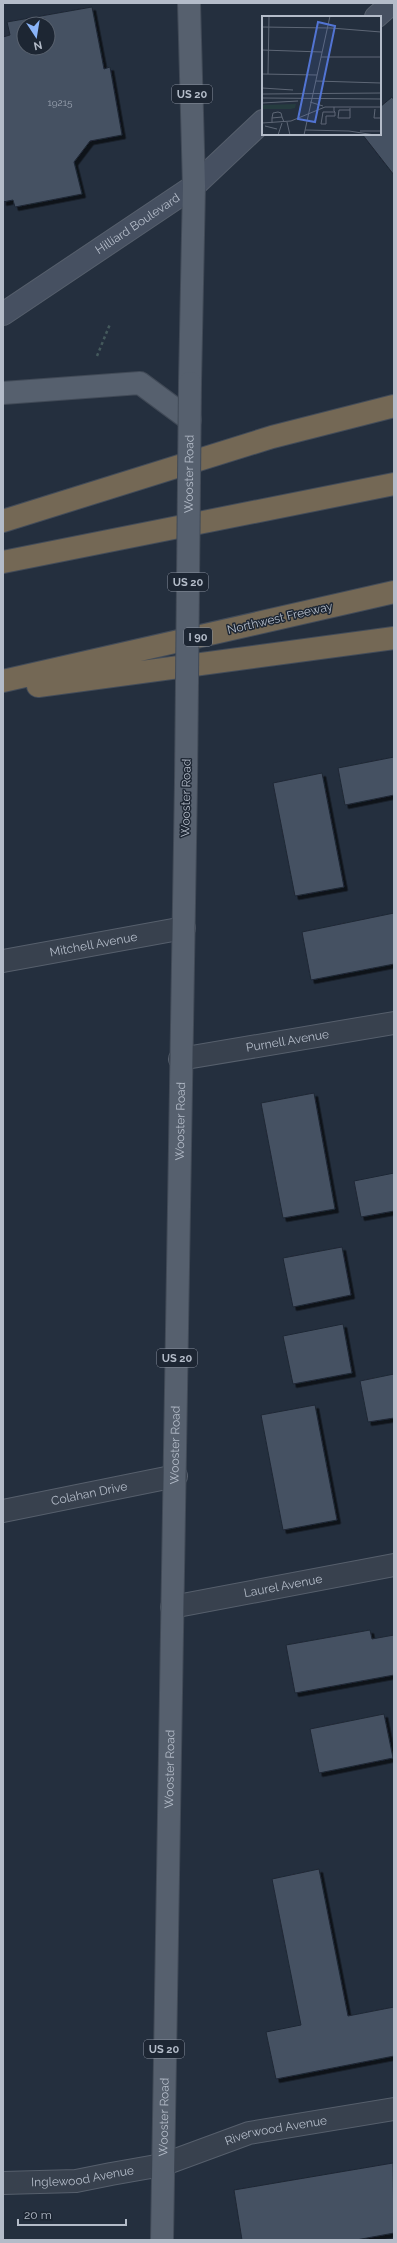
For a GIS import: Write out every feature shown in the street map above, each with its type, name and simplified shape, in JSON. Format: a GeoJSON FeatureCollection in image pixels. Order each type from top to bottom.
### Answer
{"type":"FeatureCollection","features":[{"type":"Feature","properties":{"kind":"highway"},"geometry":{"type":"LineString","coordinates":[[3,521],[272,436],[394,406]]}},
{"type":"Feature","properties":{"kind":"highway"},"geometry":{"type":"LineString","coordinates":[[3,562],[394,484]]}},
{"type":"Feature","properties":{"kind":"highway","name":"Northwest Freeway"},"geometry":{"type":"LineString","coordinates":[[3,682],[394,592]]}},
{"type":"Feature","properties":{"kind":"highway"},"geometry":{"type":"LineString","coordinates":[[3,691],[394,638]]}},
{"type":"Feature","properties":{"kind":"main road","name":"Wooster Road"},"geometry":{"type":"LineString","coordinates":[[162,2240],[172,1607],[176,1476],[180,1059],[184,928],[190,383],[194,186],[189,3]]}},
{"type":"Feature","properties":{"kind":"main road"},"geometry":{"type":"LineString","coordinates":[[377,16],[392,3]]}},
{"type":"Feature","properties":{"kind":"main road","name":"Hilliard Boulevard"},"geometry":{"type":"LineString","coordinates":[[3,314],[194,186],[262,122]]}},
{"type":"Feature","properties":{"kind":"main road"},"geometry":{"type":"LineString","coordinates":[[3,392],[140,383],[190,420]]}},
{"type":"Feature","properties":{"kind":"street","name":"Mitchell Avenue"},"geometry":{"type":"LineString","coordinates":[[3,961],[184,928]]}},
{"type":"Feature","properties":{"kind":"street","name":"Purnell Avenue"},"geometry":{"type":"LineString","coordinates":[[180,1059],[394,1022]]}},
{"type":"Feature","properties":{"kind":"street","name":"Colahan Drive"},"geometry":{"type":"LineString","coordinates":[[3,1511],[176,1476]]}},
{"type":"Feature","properties":{"kind":"street","name":"Laurel Avenue"},"geometry":{"type":"LineString","coordinates":[[172,1607],[394,1565]]}},
{"type":"Feature","properties":{"kind":"street","name":"Riverwood Avenue"},"geometry":{"type":"LineString","coordinates":[[162,2165],[249,2133],[394,2109]]}},
{"type":"Feature","properties":{"kind":"street","name":"Inglewood Avenue"},"geometry":{"type":"LineString","coordinates":[[3,2183],[76,2181],[162,2165]]}},
{"type":"Feature","properties":{"kind":"path"},"geometry":{"type":"LineString","coordinates":[[95,361],[110,324]]}},
{"type":"Feature","properties":{"kind":"building"},"geometry":{"type":"Polygon","coordinates":[[[92,7],[104,69],[110,67],[122,135],[90,141],[74,162],[82,194],[15,207],[13,200],[3,202],[3,37],[10,35],[7,22],[16,20],[16,56],[56,56],[56,16],[41,16],[92,7]]]}},
{"type":"Feature","properties":{"kind":"building"},"geometry":{"type":"Polygon","coordinates":[[[392,97],[394,100],[394,175],[363,135],[381,135],[381,106],[392,97]]]}},
{"type":"Feature","properties":{"kind":"building"},"geometry":{"type":"Polygon","coordinates":[[[394,757],[394,795],[345,805],[338,768],[394,757]]]}},
{"type":"Feature","properties":{"kind":"building"},"geometry":{"type":"Polygon","coordinates":[[[322,773],[344,887],[295,896],[273,783],[322,773]]]}},
{"type":"Feature","properties":{"kind":"building"},"geometry":{"type":"Polygon","coordinates":[[[394,913],[394,964],[311,980],[302,932],[394,913]]]}},
{"type":"Feature","properties":{"kind":"building"},"geometry":{"type":"Polygon","coordinates":[[[314,1093],[335,1209],[283,1218],[261,1103],[314,1093]]]}},
{"type":"Feature","properties":{"kind":"building"},"geometry":{"type":"Polygon","coordinates":[[[394,1173],[394,1211],[361,1217],[354,1181],[394,1173]]]}},
{"type":"Feature","properties":{"kind":"building"},"geometry":{"type":"Polygon","coordinates":[[[342,1247],[351,1295],[293,1307],[283,1258],[342,1247]]]}},
{"type":"Feature","properties":{"kind":"building"},"geometry":{"type":"Polygon","coordinates":[[[343,1324],[352,1373],[293,1384],[283,1336],[343,1324]]]}},
{"type":"Feature","properties":{"kind":"building"},"geometry":{"type":"Polygon","coordinates":[[[394,1374],[394,1418],[368,1422],[360,1381],[394,1374]]]}},
{"type":"Feature","properties":{"kind":"building"},"geometry":{"type":"Polygon","coordinates":[[[315,1405],[337,1520],[283,1530],[261,1415],[315,1405]]]}},
{"type":"Feature","properties":{"kind":"building"},"geometry":{"type":"Polygon","coordinates":[[[370,1630],[372,1639],[394,1635],[394,1675],[295,1693],[286,1645],[370,1630]]]}},
{"type":"Feature","properties":{"kind":"building"},"geometry":{"type":"Polygon","coordinates":[[[384,1714],[393,1758],[319,1773],[310,1729],[384,1714]]]}},
{"type":"Feature","properties":{"kind":"building"},"geometry":{"type":"Polygon","coordinates":[[[319,1869],[348,2016],[394,2007],[394,2056],[276,2079],[266,2032],[301,2025],[272,1879],[319,1869]]]}},
{"type":"Feature","properties":{"kind":"building"},"geometry":{"type":"Polygon","coordinates":[[[393,2163],[394,2233],[356,2240],[242,2240],[234,2190],[393,2163]]]}}]}
